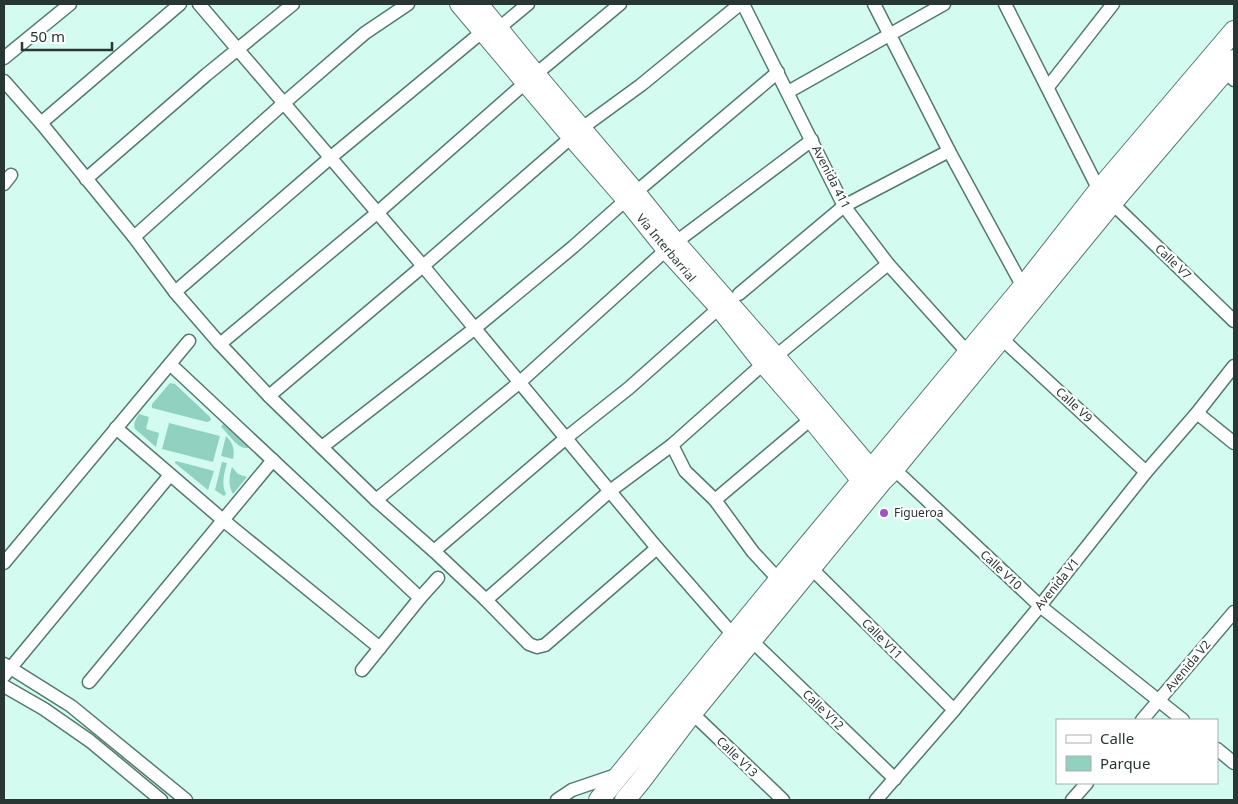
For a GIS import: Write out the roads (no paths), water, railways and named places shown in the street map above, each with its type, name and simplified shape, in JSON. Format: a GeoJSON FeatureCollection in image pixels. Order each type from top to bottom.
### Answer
{"type":"FeatureCollection","features":[{"type":"Feature","properties":{"kind":"main road","name":"Vía Interbarrial"},"geometry":{"type":"LineString","coordinates":[[458,4],[491,30],[530,79],[631,196],[719,308],[770,360],[812,419],[876,479]]}},
{"type":"Feature","properties":{"kind":"main road","name":"Vía Interbarrial"},"geometry":{"type":"LineString","coordinates":[[479,4],[491,30]]}},
{"type":"Feature","properties":{"kind":"main road"},"geometry":{"type":"LineString","coordinates":[[624,800],[692,713],[743,638],[779,580],[876,479],[1002,338],[1106,197],[1234,31]]}},
{"type":"Feature","properties":{"kind":"main road"},"geometry":{"type":"LineString","coordinates":[[599,800],[743,638],[811,568],[968,353],[1023,287],[1106,197],[1231,70]]}},
{"type":"Feature","properties":{"kind":"main road","name":"Vía Interbarrial"},"geometry":{"type":"LineString","coordinates":[[671,246],[876,479]]}},
{"type":"Feature","properties":{"kind":"street"},"geometry":{"type":"LineString","coordinates":[[4,58],[70,4]]}},
{"type":"Feature","properties":{"kind":"street"},"geometry":{"type":"LineString","coordinates":[[41,124],[180,4]]}},
{"type":"Feature","properties":{"kind":"street","name":"Calle V12"},"geometry":{"type":"LineString","coordinates":[[199,4],[423,266],[657,548],[743,638],[895,779]]}},
{"type":"Feature","properties":{"kind":"street"},"geometry":{"type":"LineString","coordinates":[[86,179],[206,74],[293,4]]}},
{"type":"Feature","properties":{"kind":"street"},"geometry":{"type":"LineString","coordinates":[[134,237],[365,33],[408,4]]}},
{"type":"Feature","properties":{"kind":"street"},"geometry":{"type":"LineString","coordinates":[[175,292],[330,158],[491,30],[528,4]]}},
{"type":"Feature","properties":{"kind":"street"},"geometry":{"type":"LineString","coordinates":[[220,344],[377,213],[530,79],[620,4]]}},
{"type":"Feature","properties":{"kind":"street"},"geometry":{"type":"LineString","coordinates":[[269,396],[576,133],[641,85],[742,4]]}},
{"type":"Feature","properties":{"kind":"street","name":"Avenida 411"},"geometry":{"type":"LineString","coordinates":[[742,4],[844,206],[888,264],[968,353]]}},
{"type":"Feature","properties":{"kind":"street"},"geometry":{"type":"LineString","coordinates":[[874,4],[888,34],[1023,287]]}},
{"type":"Feature","properties":{"kind":"street"},"geometry":{"type":"LineString","coordinates":[[788,92],[944,4]]}},
{"type":"Feature","properties":{"kind":"street","name":"Calle V7"},"geometry":{"type":"LineString","coordinates":[[1005,4],[1106,197],[1234,321]]}},
{"type":"Feature","properties":{"kind":"street"},"geometry":{"type":"LineString","coordinates":[[1048,87],[1113,4]]}},
{"type":"Feature","properties":{"kind":"street"},"geometry":{"type":"LineString","coordinates":[[322,447],[474,329],[778,72]]}},
{"type":"Feature","properties":{"kind":"street"},"geometry":{"type":"LineString","coordinates":[[4,81],[134,237],[175,292],[220,344],[269,396],[376,500],[434,551],[529,644],[538,647],[545,645],[657,548]]}},
{"type":"Feature","properties":{"kind":"street"},"geometry":{"type":"LineString","coordinates":[[376,500],[520,382],[671,246],[812,140]]}},
{"type":"Feature","properties":{"kind":"street"},"geometry":{"type":"LineString","coordinates":[[739,294],[844,206],[950,151]]}},
{"type":"Feature","properties":{"kind":"street"},"geometry":{"type":"LineString","coordinates":[[486,600],[610,491],[672,445],[770,360],[888,264]]}},
{"type":"Feature","properties":{"kind":"street"},"geometry":{"type":"LineString","coordinates":[[434,551],[566,438],[629,388],[719,308]]}},
{"type":"Feature","properties":{"kind":"street","name":"Calle V9"},"geometry":{"type":"LineString","coordinates":[[1002,338],[1146,472]]}},
{"type":"Feature","properties":{"kind":"street"},"geometry":{"type":"LineString","coordinates":[[4,563],[188,341]]}},
{"type":"Feature","properties":{"kind":"street"},"geometry":{"type":"LineString","coordinates":[[170,364],[420,598]]}},
{"type":"Feature","properties":{"kind":"street","name":"Avenida V1"},"geometry":{"type":"LineString","coordinates":[[876,800],[1040,606],[1146,472],[1197,413],[1234,366]]}},
{"type":"Feature","properties":{"kind":"street"},"geometry":{"type":"LineString","coordinates":[[1197,413],[1234,443]]}},
{"type":"Feature","properties":{"kind":"street"},"geometry":{"type":"LineString","coordinates":[[715,500],[812,419]]}},
{"type":"Feature","properties":{"kind":"street"},"geometry":{"type":"LineString","coordinates":[[116,428],[223,520],[380,648]]}},
{"type":"Feature","properties":{"kind":"street"},"geometry":{"type":"LineString","coordinates":[[672,445],[685,471],[715,500],[753,552],[779,580]]}},
{"type":"Feature","properties":{"kind":"street"},"geometry":{"type":"LineString","coordinates":[[89,682],[273,460]]}},
{"type":"Feature","properties":{"kind":"street"},"geometry":{"type":"LineString","coordinates":[[170,475],[6,669],[71,706],[186,800]]}},
{"type":"Feature","properties":{"kind":"street","name":"Calle V10"},"geometry":{"type":"LineString","coordinates":[[876,479],[1182,719]]}},
{"type":"Feature","properties":{"kind":"street","name":"Calle V11"},"geometry":{"type":"LineString","coordinates":[[811,568],[954,710]]}},
{"type":"Feature","properties":{"kind":"street"},"geometry":{"type":"LineString","coordinates":[[362,670],[438,578]]}},
{"type":"Feature","properties":{"kind":"street","name":"Avenida V2"},"geometry":{"type":"LineString","coordinates":[[1143,719],[1234,612]]}},
{"type":"Feature","properties":{"kind":"street"},"geometry":{"type":"LineString","coordinates":[[4,686],[44,709],[90,741],[161,800]]}},
{"type":"Feature","properties":{"kind":"street","name":"Calle V13"},"geometry":{"type":"LineString","coordinates":[[692,713],[783,800]]}},
{"type":"Feature","properties":{"kind":"street"},"geometry":{"type":"LineString","coordinates":[[1218,750],[1234,763]]}},
{"type":"Feature","properties":{"kind":"street"},"geometry":{"type":"LineString","coordinates":[[557,800],[572,790],[621,773]]}},
{"type":"Feature","properties":{"kind":"street"},"geometry":{"type":"LineString","coordinates":[[1072,800],[1086,784]]}},
{"type":"Feature","properties":{"kind":"place","name":"Figueroa"},"geometry":{"type":"Point","coordinates":[884,513]}}]}
